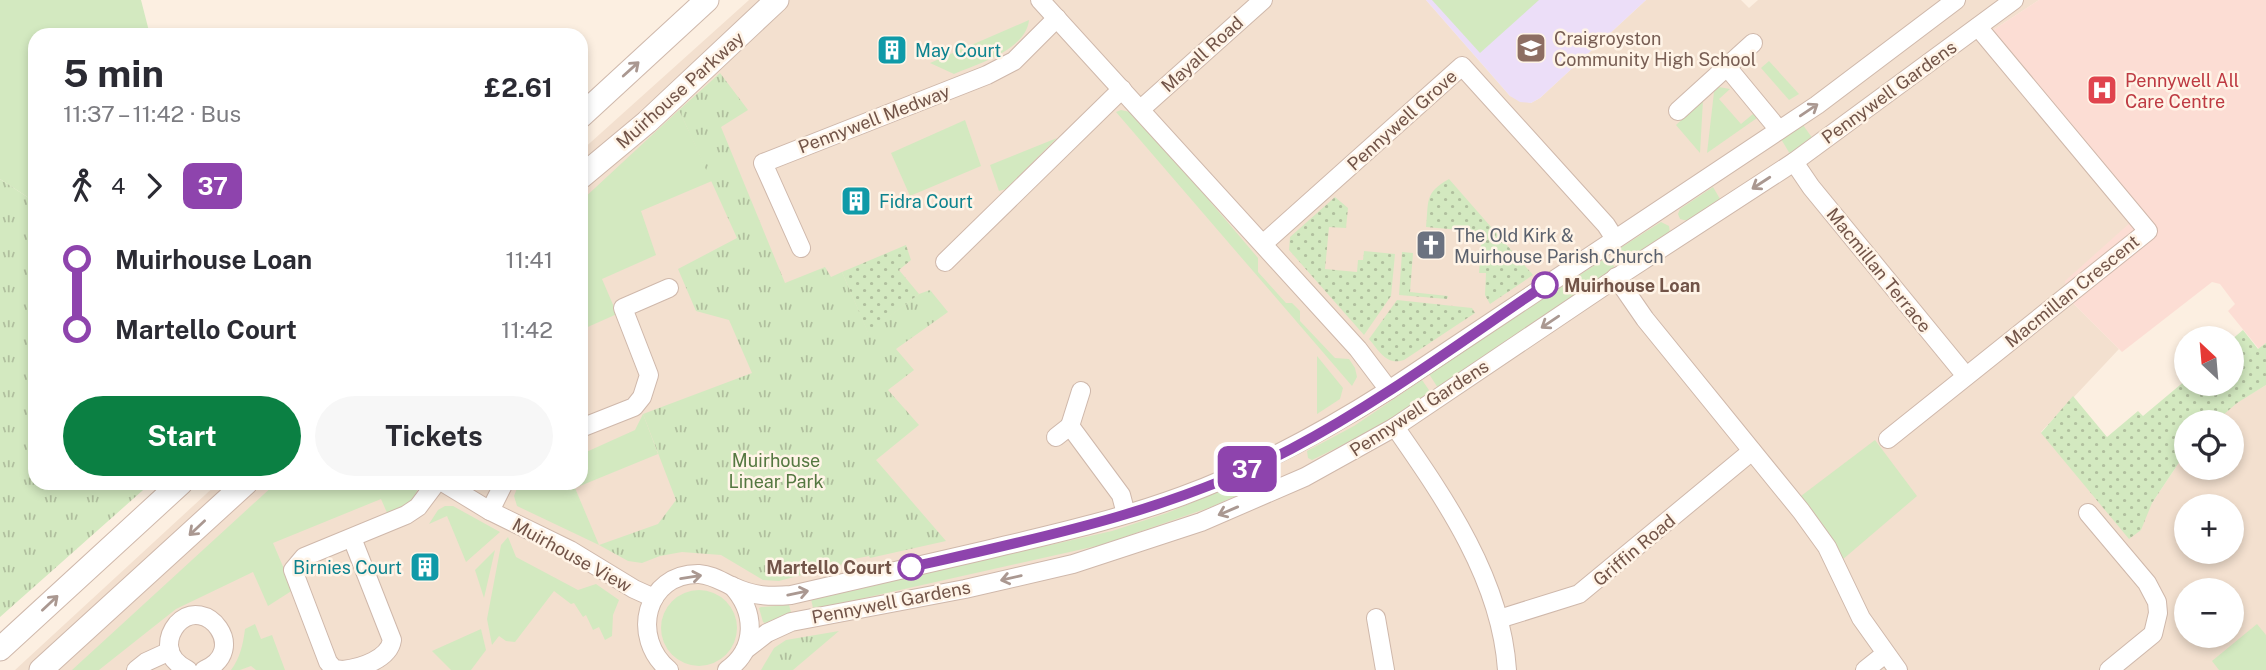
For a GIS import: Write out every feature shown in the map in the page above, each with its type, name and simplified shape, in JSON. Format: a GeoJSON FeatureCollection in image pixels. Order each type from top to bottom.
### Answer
{"type":"FeatureCollection","features":[{"type":"Feature","properties":{"kind":"street"},"geometry":{"type":"LineString","coordinates":[[588,110],[707,0]]}},
{"type":"Feature","properties":{"kind":"street","name":"Muirhouse Parkway"},"geometry":{"type":"LineString","coordinates":[[588,171],[658,113],[777,0]]}},
{"type":"Feature","properties":{"kind":"street"},"geometry":{"type":"LineString","coordinates":[[1040,0],[1264,243],[1358,349],[1389,390]]}},
{"type":"Feature","properties":{"kind":"street","name":"Mayall Road"},"geometry":{"type":"LineString","coordinates":[[1141,109],[1263,0]]}},
{"type":"Feature","properties":{"kind":"street","name":"Pennywell Gardens"},"geometry":{"type":"LineString","coordinates":[[654,598],[672,581],[697,574],[721,580],[757,596],[791,594],[1062,533],[1181,496],[1289,449],[1389,390],[1779,130],[1860,74],[1956,0]]}},
{"type":"Feature","properties":{"kind":"street","name":"Pennywell Gardens"},"geometry":{"type":"LineString","coordinates":[[727,670],[745,650],[767,633],[791,622],[965,589],[1073,564],[1201,522],[1305,477],[1395,427],[1794,162],[2014,0]]}},
{"type":"Feature","properties":{"kind":"street","name":"Pennywell Medway"},"geometry":{"type":"LineString","coordinates":[[800,248],[763,163],[987,75],[1014,61],[1057,18]]}},
{"type":"Feature","properties":{"kind":"street","name":"Macmillan Crescent"},"geometry":{"type":"LineString","coordinates":[[1888,439],[2148,231],[1978,27]]}},
{"type":"Feature","properties":{"kind":"street"},"geometry":{"type":"LineString","coordinates":[[1678,111],[1754,43]]}},
{"type":"Feature","properties":{"kind":"street","name":"Pennywell Grove"},"geometry":{"type":"LineString","coordinates":[[1264,243],[1462,66],[1606,225],[1615,239]]}},
{"type":"Feature","properties":{"kind":"street"},"geometry":{"type":"LineString","coordinates":[[1727,67],[1779,130]]}},
{"type":"Feature","properties":{"kind":"street"},"geometry":{"type":"LineString","coordinates":[[945,262],[1122,89]]}},
{"type":"Feature","properties":{"kind":"street","name":"Macmillan Terrace"},"geometry":{"type":"LineString","coordinates":[[1794,162],[1811,187],[1966,376]]}},
{"type":"Feature","properties":{"kind":"street"},"geometry":{"type":"LineString","coordinates":[[1664,206],[1682,234]]}},
{"type":"Feature","properties":{"kind":"street"},"geometry":{"type":"LineString","coordinates":[[1616,278],[1645,319],[1801,511],[1827,547],[1861,618],[1898,670]]}},
{"type":"Feature","properties":{"kind":"street"},"geometry":{"type":"LineString","coordinates":[[588,425],[634,407],[642,397],[649,375],[623,308],[669,288]]}},
{"type":"Feature","properties":{"kind":"street"},"geometry":{"type":"LineString","coordinates":[[1081,391],[1063,432],[1121,495],[1126,514]]}},
{"type":"Feature","properties":{"kind":"street"},"geometry":{"type":"LineString","coordinates":[[1395,427],[1471,546],[1499,618],[1507,670]]}},
{"type":"Feature","properties":{"kind":"street"},"geometry":{"type":"LineString","coordinates":[[1289,449],[1305,477]]}},
{"type":"Feature","properties":{"kind":"street","name":"Griffin Road"},"geometry":{"type":"LineString","coordinates":[[1499,618],[1579,594],[1752,451]]}},
{"type":"Feature","properties":{"kind":"street"},"geometry":{"type":"LineString","coordinates":[[0,649],[173,490]]}},
{"type":"Feature","properties":{"kind":"street"},"geometry":{"type":"LineString","coordinates":[[41,670],[238,490]]}},
{"type":"Feature","properties":{"kind":"street"},"geometry":{"type":"LineString","coordinates":[[352,538],[392,640],[391,649],[383,656],[343,670],[334,669],[328,662],[293,570],[304,557],[406,515],[418,507],[431,490]]}},
{"type":"Feature","properties":{"kind":"street","name":"Muirhouse View"},"geometry":{"type":"LineString","coordinates":[[456,490],[654,598]]}},
{"type":"Feature","properties":{"kind":"street","name":"Muirhouse View"},"geometry":{"type":"LineString","coordinates":[[490,511],[500,490]]}},
{"type":"Feature","properties":{"kind":"street"},"geometry":{"type":"LineString","coordinates":[[2088,513],[2147,583],[2157,602],[2158,613],[2152,634],[2109,670]]}},
{"type":"Feature","properties":{"kind":"street"},"geometry":{"type":"LineString","coordinates":[[732,586],[746,605],[749,616],[751,627],[745,650]]}},
{"type":"Feature","properties":{"kind":"street"},"geometry":{"type":"LineString","coordinates":[[654,598],[647,617],[647,637],[655,656],[669,670]]}},
{"type":"Feature","properties":{"kind":"street"},"geometry":{"type":"LineString","coordinates":[[188,670],[174,660],[170,651],[171,634],[182,620],[199,616],[208,618],[221,630],[224,649],[215,664],[204,670]]}},
{"type":"Feature","properties":{"kind":"street"},"geometry":{"type":"LineString","coordinates":[[1376,618],[1385,670]]}},
{"type":"Feature","properties":{"kind":"street"},"geometry":{"type":"LineString","coordinates":[[136,670],[146,662],[170,651]]}},
{"type":"Feature","properties":{"kind":"street"},"geometry":{"type":"LineString","coordinates":[[1865,670],[1885,654]]}},
{"type":"Feature","properties":{"kind":"shaded area"},"geometry":{"type":"Polygon","coordinates":[[[749,0],[1426,0],[1510,96],[1531,103],[1540,98],[1646,0],[1741,0],[1749,8],[1758,0],[2039,0],[1981,38],[2148,231],[2066,296],[2119,349],[2041,432],[2152,503],[2174,470],[2174,480],[2244,480],[2244,410],[2228,410],[2266,385],[2266,670],[15,670],[210,490],[588,490],[588,145],[749,0]]]}},
{"type":"Feature","properties":{"kind":"shaded area","name":"Craigroyston Community High School"},"geometry":{"type":"Polygon","coordinates":[[[1426,0],[1646,0],[1540,98],[1531,103],[1520,102],[1510,96],[1426,0]]]}},
{"type":"Feature","properties":{"kind":"shaded area"},"geometry":{"type":"Polygon","coordinates":[[[2039,0],[2266,0],[2266,343],[2259,349],[2244,331],[2244,326],[2240,326],[2228,311],[2235,304],[2220,284],[2212,282],[2122,352],[2066,296],[2065,281],[2132,221],[1981,38],[2039,0]]]}},
{"type":"Feature","properties":{"kind":"green space"},"geometry":{"type":"Polygon","coordinates":[[[0,0],[141,0],[148,28],[28,28],[28,197],[0,179],[0,0]]]}},
{"type":"Feature","properties":{"kind":"green space"},"geometry":{"type":"Polygon","coordinates":[[[1432,0],[1539,0],[1480,53],[1432,0]]]}},
{"type":"Feature","properties":{"kind":"green space"},"geometry":{"type":"Polygon","coordinates":[[[1029,20],[1026,31],[1019,40],[987,60],[954,74],[930,63],[1029,20]]]}},
{"type":"Feature","properties":{"kind":"green space"},"geometry":{"type":"Polygon","coordinates":[[[1769,61],[1799,94],[1789,100],[1761,68],[1769,61]]]}},
{"type":"Feature","properties":{"kind":"green space","name":"Muirhouse Linear Park"},"geometry":{"type":"Polygon","coordinates":[[[720,73],[748,110],[721,127],[785,283],[825,267],[831,277],[842,272],[868,332],[919,294],[930,290],[948,312],[896,349],[914,370],[888,390],[919,425],[876,460],[946,541],[844,561],[843,564],[779,581],[763,580],[721,555],[682,552],[642,563],[628,561],[599,545],[658,524],[676,500],[643,414],[752,373],[729,320],[696,311],[678,269],[737,238],[679,110],[720,73]]]}},
{"type":"Feature","properties":{"kind":"green space"},"geometry":{"type":"Polygon","coordinates":[[[1719,87],[1730,89],[1719,99],[1741,124],[1753,114],[1757,118],[1707,153],[1714,92],[1719,87]]]}},
{"type":"Feature","properties":{"kind":"green space"},"geometry":{"type":"Polygon","coordinates":[[[1703,100],[1700,153],[1676,125],[1703,100]]]}},
{"type":"Feature","properties":{"kind":"green space"},"geometry":{"type":"Polygon","coordinates":[[[679,110],[712,181],[641,211],[656,255],[602,279],[617,314],[588,327],[588,194],[679,110]]]}},
{"type":"Feature","properties":{"kind":"green space"},"geometry":{"type":"Polygon","coordinates":[[[1121,110],[1135,113],[1258,258],[1258,272],[1286,303],[1292,303],[1300,311],[1300,321],[1335,358],[1349,359],[1357,377],[1352,386],[1116,112],[1121,110]]]}},
{"type":"Feature","properties":{"kind":"green space"},"geometry":{"type":"Polygon","coordinates":[[[965,120],[981,166],[910,196],[891,153],[965,120]]]}},
{"type":"Feature","properties":{"kind":"green space"},"geometry":{"type":"Polygon","coordinates":[[[1803,125],[1813,139],[1790,154],[1781,139],[1803,125]]]}},
{"type":"Feature","properties":{"kind":"green space"},"geometry":{"type":"Polygon","coordinates":[[[1057,138],[1006,189],[999,191],[990,165],[1057,138]]]}},
{"type":"Feature","properties":{"kind":"green space"},"geometry":{"type":"Polygon","coordinates":[[[0,179],[28,197],[28,490],[143,490],[0,617],[0,179]]]}},
{"type":"Feature","properties":{"kind":"green space"},"geometry":{"type":"Polygon","coordinates":[[[1449,179],[1533,275],[1490,304],[1485,295],[1486,273],[1479,273],[1482,232],[1426,227],[1429,198],[1435,189],[1449,179]]]}},
{"type":"Feature","properties":{"kind":"green space"},"geometry":{"type":"Polygon","coordinates":[[[1713,187],[1720,199],[1688,221],[1680,219],[1680,209],[1713,187]]]}},
{"type":"Feature","properties":{"kind":"green space"},"geometry":{"type":"Polygon","coordinates":[[[1335,197],[1348,208],[1346,228],[1329,227],[1325,269],[1357,272],[1358,260],[1363,260],[1364,251],[1395,254],[1391,296],[1364,335],[1289,250],[1290,237],[1335,197]]]}},
{"type":"Feature","properties":{"kind":"green space"},"geometry":{"type":"Polygon","coordinates":[[[1661,222],[1669,226],[1670,233],[1622,265],[1614,252],[1661,222]]]}},
{"type":"Feature","properties":{"kind":"green space"},"geometry":{"type":"Polygon","coordinates":[[[906,245],[911,260],[899,270],[919,294],[868,333],[842,272],[906,245]]]}},
{"type":"Feature","properties":{"kind":"green space"},"geometry":{"type":"Polygon","coordinates":[[[1402,252],[1413,253],[1410,292],[1448,296],[1447,299],[1399,295],[1402,252]]]}},
{"type":"Feature","properties":{"kind":"green space"},"geometry":{"type":"Polygon","coordinates":[[[1607,257],[1616,269],[1438,388],[1429,374],[1607,257]]]}},
{"type":"Feature","properties":{"kind":"green space"},"geometry":{"type":"Polygon","coordinates":[[[1397,300],[1472,308],[1475,313],[1404,360],[1393,361],[1384,356],[1369,339],[1397,300]]]}},
{"type":"Feature","properties":{"kind":"green space"},"geometry":{"type":"Polygon","coordinates":[[[2244,331],[2258,349],[2266,343],[2266,385],[2229,410],[2174,410],[2174,470],[2152,503],[2141,530],[2129,539],[2041,433],[2073,396],[2107,437],[2138,411],[2143,416],[2174,390],[2174,396],[2244,396],[2244,331]]]}},
{"type":"Feature","properties":{"kind":"green space"},"geometry":{"type":"Polygon","coordinates":[[[1317,356],[1343,388],[1340,399],[1317,414],[1317,356]]]}},
{"type":"Feature","properties":{"kind":"green space"},"geometry":{"type":"Polygon","coordinates":[[[1422,380],[1431,393],[1371,431],[1312,460],[1308,458],[1307,451],[1354,426],[1422,380]]]}},
{"type":"Feature","properties":{"kind":"green space"},"geometry":{"type":"Polygon","coordinates":[[[643,414],[658,454],[588,483],[588,451],[635,430],[643,414]]]}},
{"type":"Feature","properties":{"kind":"green space"},"geometry":{"type":"Polygon","coordinates":[[[1875,440],[1917,496],[1842,560],[1797,499],[1875,440]]]}},
{"type":"Feature","properties":{"kind":"green space"},"geometry":{"type":"Polygon","coordinates":[[[1271,472],[1274,479],[1211,507],[1101,545],[813,608],[811,599],[1112,531],[1167,513],[1271,472]]]}},
{"type":"Feature","properties":{"kind":"green space"},"geometry":{"type":"Polygon","coordinates":[[[268,490],[418,490],[410,503],[388,515],[381,499],[273,543],[293,590],[268,606],[253,572],[176,609],[99,670],[72,670],[268,490]]]}},
{"type":"Feature","properties":{"kind":"green space"},"geometry":{"type":"Polygon","coordinates":[[[516,490],[576,490],[599,545],[517,506],[514,496],[516,490]]]}},
{"type":"Feature","properties":{"kind":"green space"},"geometry":{"type":"Polygon","coordinates":[[[453,506],[500,532],[466,562],[447,516],[429,524],[438,510],[453,506]]]}},
{"type":"Feature","properties":{"kind":"green space"},"geometry":{"type":"Polygon","coordinates":[[[508,537],[516,557],[578,590],[596,584],[619,600],[613,615],[612,636],[605,640],[599,627],[593,630],[586,615],[583,617],[574,603],[571,604],[554,591],[515,642],[506,641],[499,636],[492,645],[487,619],[501,545],[508,537]]]}},
{"type":"Feature","properties":{"kind":"green space"},"geometry":{"type":"Polygon","coordinates":[[[495,550],[484,598],[475,570],[495,550]]]}},
{"type":"Feature","properties":{"kind":"green space"},"geometry":{"type":"Polygon","coordinates":[[[707,590],[720,596],[731,607],[737,620],[735,643],[720,660],[707,666],[691,666],[678,660],[663,643],[661,620],[667,607],[684,592],[707,590]]]}},
{"type":"Feature","properties":{"kind":"green space"},"geometry":{"type":"Polygon","coordinates":[[[789,605],[791,612],[763,622],[759,608],[789,605]]]}},
{"type":"Feature","properties":{"kind":"green space"},"geometry":{"type":"Polygon","coordinates":[[[255,624],[261,639],[272,635],[285,670],[256,670],[251,666],[231,670],[241,651],[245,629],[255,624]]]}},
{"type":"Feature","properties":{"kind":"green space"},"geometry":{"type":"Polygon","coordinates":[[[2257,624],[2266,635],[2266,670],[2219,670],[2212,661],[2228,648],[2244,648],[2244,635],[2257,624]]]}},
{"type":"Feature","properties":{"kind":"green space"},"geometry":{"type":"Polygon","coordinates":[[[481,629],[486,650],[471,670],[451,670],[432,651],[481,629]]]}},
{"type":"Feature","properties":{"kind":"green space"},"geometry":{"type":"Polygon","coordinates":[[[839,631],[793,670],[761,670],[774,648],[786,640],[839,631]]]}},
{"type":"Feature","properties":{"kind":"bus line","name":"37"},"geometry":{"type":"LineString","coordinates":[[911,567],[1062,533],[1181,496],[1230,477],[1336,423],[1545,285]]}},
{"type":"Feature","properties":{"kind":"place","name":"Craigroyston Community High School"},"geometry":{"type":"Point","coordinates":[1531,48]}},
{"type":"Feature","properties":{"kind":"place","name":"May Court"},"geometry":{"type":"Point","coordinates":[892,50]}},
{"type":"Feature","properties":{"kind":"place","name":"Pennywell All Care Centre"},"geometry":{"type":"Point","coordinates":[2102,90]}},
{"type":"Feature","properties":{"kind":"place","name":"Fidra Court"},"geometry":{"type":"Point","coordinates":[856,201]}},
{"type":"Feature","properties":{"kind":"place","name":"The Old Kirk & Muirhouse Parish Church"},"geometry":{"type":"Point","coordinates":[1431,245]}},
{"type":"Feature","properties":{"kind":"place","name":"Muirhouse Loan"},"geometry":{"type":"Point","coordinates":[1545,285]}},
{"type":"Feature","properties":{"kind":"place","name":"Birnies Court"},"geometry":{"type":"Point","coordinates":[425,567]}},
{"type":"Feature","properties":{"kind":"place","name":"Martello Court"},"geometry":{"type":"Point","coordinates":[911,567]}}]}
